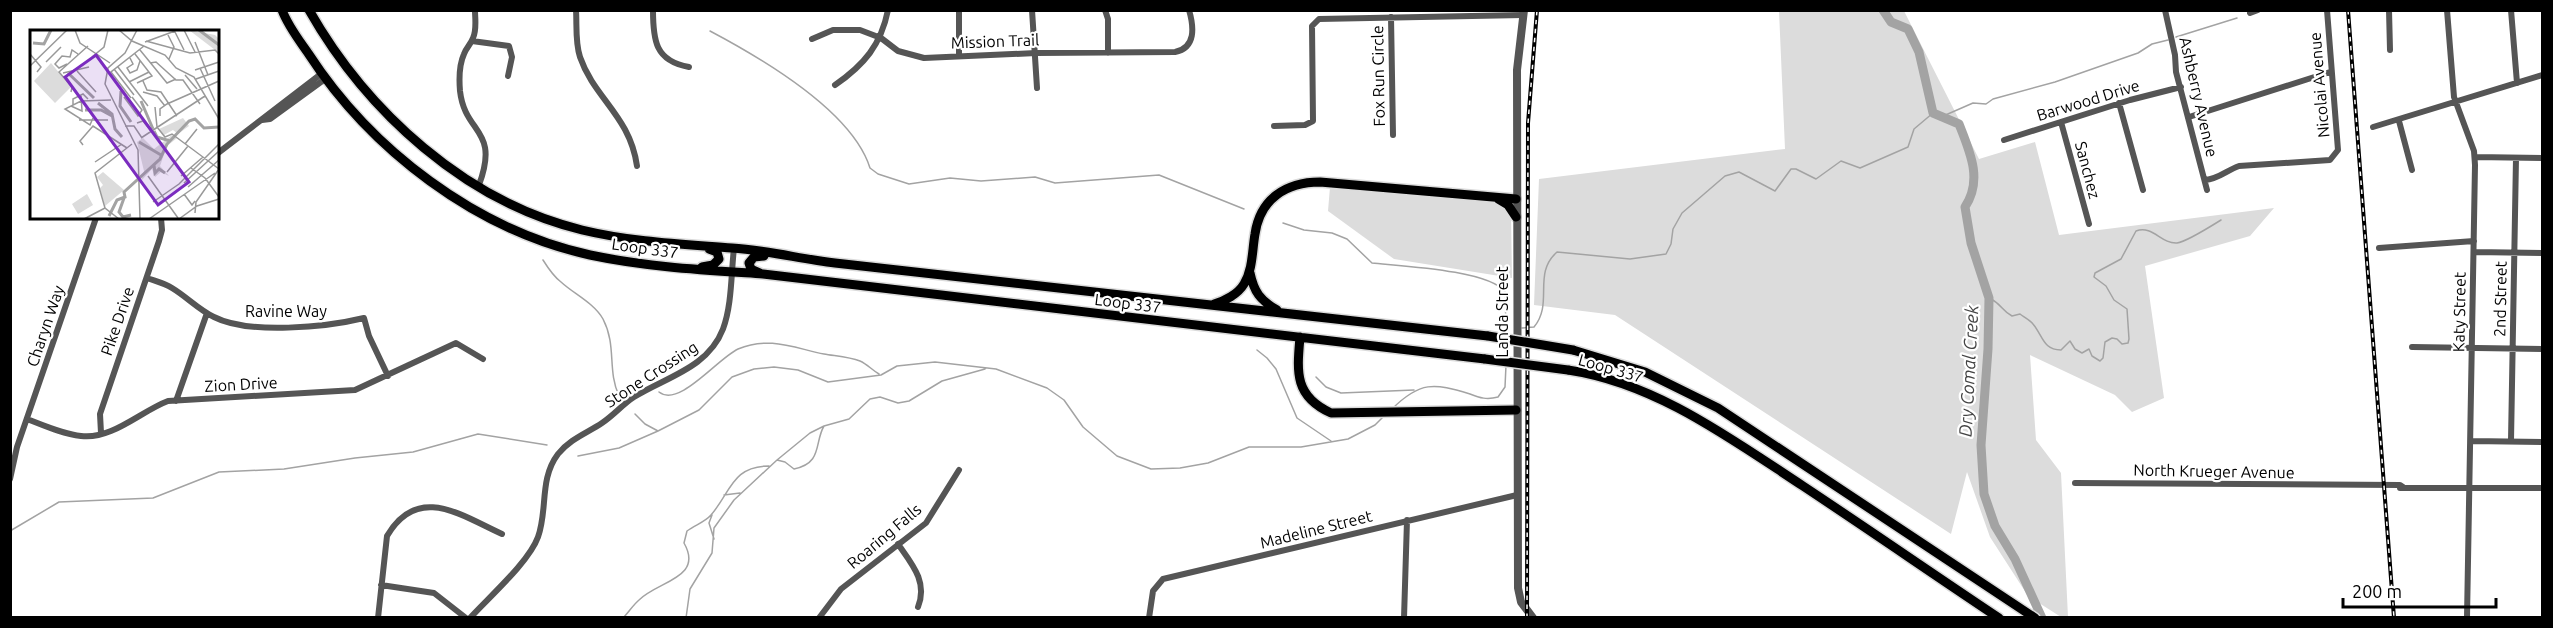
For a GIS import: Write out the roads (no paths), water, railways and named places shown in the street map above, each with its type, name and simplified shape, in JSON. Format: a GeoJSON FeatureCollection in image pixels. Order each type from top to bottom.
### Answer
{"type":"FeatureCollection","features":[{"type":"Feature","properties":{"kind":"main road","name":"Loop 337"},"geometry":{"type":"LineString","coordinates":[[282,10],[323,76],[363,123],[402,160],[464,202],[513,229],[550,244],[591,255],[681,268],[762,274],[1485,359],[1568,370],[1608,380],[1664,400],[1725,435],[1999,618]]}},
{"type":"Feature","properties":{"kind":"main road"},"geometry":{"type":"LineString","coordinates":[[303,10],[345,75],[367,94]]}},
{"type":"Feature","properties":{"kind":"main road","name":"Loop 337"},"geometry":{"type":"LineString","coordinates":[[309,10],[328,44],[367,94],[401,129],[479,185],[524,210],[565,225],[633,240],[734,248],[779,256],[1488,336],[1573,350],[1617,363],[1683,389],[1736,419],[2035,618]]}},
{"type":"Feature","properties":{"kind":"main road"},"geometry":{"type":"LineString","coordinates":[[1281,313],[1263,302],[1254,291],[1250,273],[1255,232],[1262,211],[1276,194],[1293,185],[1320,182],[1516,199]]}},
{"type":"Feature","properties":{"kind":"main road"},"geometry":{"type":"LineString","coordinates":[[1493,196],[1508,205],[1516,217]]}},
{"type":"Feature","properties":{"kind":"main road"},"geometry":{"type":"LineString","coordinates":[[681,268],[708,266],[718,261],[720,257],[717,252],[704,247]]}},
{"type":"Feature","properties":{"kind":"main road"},"geometry":{"type":"LineString","coordinates":[[762,274],[751,269],[751,261],[758,257],[779,256]]}},
{"type":"Feature","properties":{"kind":"main road"},"geometry":{"type":"LineString","coordinates":[[1212,305],[1232,296],[1243,286],[1250,273]]}},
{"type":"Feature","properties":{"kind":"main road"},"geometry":{"type":"LineString","coordinates":[[1300,338],[1297,364],[1299,382],[1307,397],[1318,407],[1331,413],[1516,410]]}},
{"type":"Feature","properties":{"kind":"main road"},"geometry":{"type":"LineString","coordinates":[[1608,380],[1599,374],[1598,365],[1604,361],[1617,363]]}},
{"type":"Feature","properties":{"kind":"street"},"geometry":{"type":"LineString","coordinates":[[475,10],[475,33],[472,41],[458,59],[462,103],[481,134],[487,153],[485,169],[479,185]]}},
{"type":"Feature","properties":{"kind":"street"},"geometry":{"type":"LineString","coordinates":[[576,10],[580,58],[628,132],[637,166]]}},
{"type":"Feature","properties":{"kind":"street"},"geometry":{"type":"LineString","coordinates":[[653,10],[654,36],[661,53],[670,61],[689,67]]}},
{"type":"Feature","properties":{"kind":"street"},"geometry":{"type":"LineString","coordinates":[[835,85],[861,63],[881,38],[888,10]]}},
{"type":"Feature","properties":{"kind":"street"},"geometry":{"type":"LineString","coordinates":[[959,10],[959,56]]}},
{"type":"Feature","properties":{"kind":"street"},"geometry":{"type":"LineString","coordinates":[[1032,10],[1037,88]]}},
{"type":"Feature","properties":{"kind":"street"},"geometry":{"type":"LineString","coordinates":[[1105,10],[1108,19],[1108,53]]}},
{"type":"Feature","properties":{"kind":"street","name":"Mission Trail"},"geometry":{"type":"LineString","coordinates":[[812,39],[833,30],[846,28],[881,38],[898,51],[915,57],[1175,52],[1188,47],[1192,38],[1189,10]]}},
{"type":"Feature","properties":{"kind":"street","name":"Ashberry Avenue"},"geometry":{"type":"LineString","coordinates":[[2165,10],[2181,87],[2207,190]]}},
{"type":"Feature","properties":{"kind":"street"},"geometry":{"type":"LineString","coordinates":[[2250,13],[2258,10]]}},
{"type":"Feature","properties":{"kind":"street","name":"Nicolai Avenue"},"geometry":{"type":"LineString","coordinates":[[2205,180],[2219,177],[2239,166],[2331,160],[2335,157],[2338,150],[2326,10]]}},
{"type":"Feature","properties":{"kind":"street"},"geometry":{"type":"LineString","coordinates":[[2389,10],[2390,50]]}},
{"type":"Feature","properties":{"kind":"street","name":"Katy Street"},"geometry":{"type":"LineString","coordinates":[[2447,10],[2455,102],[2475,157],[2467,618]]}},
{"type":"Feature","properties":{"kind":"street"},"geometry":{"type":"LineString","coordinates":[[2511,10],[2517,82]]}},
{"type":"Feature","properties":{"kind":"street"},"geometry":{"type":"LineString","coordinates":[[1274,126],[1305,125],[1313,121],[1312,26],[1319,19],[1523,13]]}},
{"type":"Feature","properties":{"kind":"street","name":"Landa Street"},"geometry":{"type":"LineString","coordinates":[[1523,13],[1517,70],[1518,588],[1521,602],[1533,618]]}},
{"type":"Feature","properties":{"kind":"street","name":"Fox Run Circle"},"geometry":{"type":"LineString","coordinates":[[1391,17],[1392,135]]}},
{"type":"Feature","properties":{"kind":"street"},"geometry":{"type":"LineString","coordinates":[[472,41],[509,46],[512,57],[508,76]]}},
{"type":"Feature","properties":{"kind":"street"},"geometry":{"type":"LineString","coordinates":[[2189,117],[2330,72]]}},
{"type":"Feature","properties":{"kind":"street"},"geometry":{"type":"LineString","coordinates":[[2373,127],[2399,121],[2542,75]]}},
{"type":"Feature","properties":{"kind":"street"},"geometry":{"type":"LineString","coordinates":[[219,152],[262,120],[267,113],[323,76]]}},
{"type":"Feature","properties":{"kind":"street","name":"Barwood Drive"},"geometry":{"type":"LineString","coordinates":[[2004,140],[2119,103],[2181,87]]}},
{"type":"Feature","properties":{"kind":"street"},"geometry":{"type":"LineString","coordinates":[[2119,103],[2143,190]]}},
{"type":"Feature","properties":{"kind":"street"},"geometry":{"type":"LineString","coordinates":[[2399,121],[2412,170]]}},
{"type":"Feature","properties":{"kind":"street","name":"Sanchez"},"geometry":{"type":"LineString","coordinates":[[2061,122],[2089,224]]}},
{"type":"Feature","properties":{"kind":"street"},"geometry":{"type":"LineString","coordinates":[[2475,157],[2542,158]]}},
{"type":"Feature","properties":{"kind":"street","name":"2nd Street"},"geometry":{"type":"LineString","coordinates":[[2511,441],[2516,158]]}},
{"type":"Feature","properties":{"kind":"street","name":"Charyn Way"},"geometry":{"type":"LineString","coordinates":[[10,479],[17,447],[96,219]]}},
{"type":"Feature","properties":{"kind":"street","name":"Pike Drive"},"geometry":{"type":"LineString","coordinates":[[101,433],[100,414],[147,278],[162,230],[161,219]]}},
{"type":"Feature","properties":{"kind":"street"},"geometry":{"type":"LineString","coordinates":[[2379,248],[2474,241]]}},
{"type":"Feature","properties":{"kind":"street","name":"Stone Crossing"},"geometry":{"type":"LineString","coordinates":[[468,618],[524,559],[537,541],[542,525],[546,482],[552,464],[564,447],[600,425],[636,396],[680,375],[711,349],[723,331],[726,319],[734,248]]}},
{"type":"Feature","properties":{"kind":"street"},"geometry":{"type":"LineString","coordinates":[[2474,252],[2542,253]]}},
{"type":"Feature","properties":{"kind":"street","name":"Ravine Way"},"geometry":{"type":"LineString","coordinates":[[147,278],[169,286],[207,313],[231,324],[290,327],[331,325],[364,318],[369,336],[388,375]]}},
{"type":"Feature","properties":{"kind":"street"},"geometry":{"type":"LineString","coordinates":[[176,401],[207,313]]}},
{"type":"Feature","properties":{"kind":"street","name":"Zion Drive"},"geometry":{"type":"LineString","coordinates":[[27,419],[82,436],[101,433],[127,422],[152,407],[176,401],[355,390],[456,342],[483,359]]}},
{"type":"Feature","properties":{"kind":"street"},"geometry":{"type":"LineString","coordinates":[[2412,347],[2542,349]]}},
{"type":"Feature","properties":{"kind":"street"},"geometry":{"type":"LineString","coordinates":[[2471,441],[2542,442]]}},
{"type":"Feature","properties":{"kind":"street","name":"Roaring Falls"},"geometry":{"type":"LineString","coordinates":[[819,618],[841,589],[932,516],[959,470]]}},
{"type":"Feature","properties":{"kind":"street","name":"North Krueger Avenue"},"geometry":{"type":"LineString","coordinates":[[2075,483],[2542,488]]}},
{"type":"Feature","properties":{"kind":"street","name":"Madeline Street"},"geometry":{"type":"LineString","coordinates":[[1149,618],[1153,591],[1156,584],[1163,579],[1517,495]]}},
{"type":"Feature","properties":{"kind":"street"},"geometry":{"type":"LineString","coordinates":[[378,618],[387,536],[393,525],[411,511],[428,506],[446,509],[502,534]]}},
{"type":"Feature","properties":{"kind":"street"},"geometry":{"type":"LineString","coordinates":[[1404,618],[1407,520]]}},
{"type":"Feature","properties":{"kind":"street"},"geometry":{"type":"LineString","coordinates":[[898,544],[920,579],[922,590],[918,607]]}},
{"type":"Feature","properties":{"kind":"street"},"geometry":{"type":"LineString","coordinates":[[381,585],[434,593],[468,618]]}},
{"type":"Feature","properties":{"kind":"waterway","name":"Dry Comal Creek"},"geometry":{"type":"LineString","coordinates":[[1883,10],[1891,22],[1908,29],[1919,52],[1933,113],[1959,124],[1973,166],[1973,187],[1965,207],[1971,243],[1989,298],[1981,445],[1984,494],[1995,526],[2015,559],[2042,618]]}},
{"type":"Feature","properties":{"kind":"waterway"},"geometry":{"type":"LineString","coordinates":[[2176,37],[2237,18]]}},
{"type":"Feature","properties":{"kind":"waterway"},"geometry":{"type":"LineString","coordinates":[[710,31],[778,71],[825,107],[845,126],[860,147],[870,168],[878,174],[909,184],[950,178],[981,181],[1035,177],[1055,183],[1159,175],[1244,209]]}},
{"type":"Feature","properties":{"kind":"waterway"},"geometry":{"type":"LineString","coordinates":[[1941,117],[1973,103],[1986,104],[1993,99],[2055,82],[2138,53],[2152,44],[2168,40]]}},
{"type":"Feature","properties":{"kind":"waterway"},"geometry":{"type":"LineString","coordinates":[[1522,328],[1534,327],[1540,318],[1546,270],[1557,252],[1630,259],[1666,254],[1671,244],[1673,229],[1682,213],[1725,176],[1739,172],[1775,191],[1791,169],[1796,169],[1816,179],[1841,161],[1860,168],[1908,147],[1914,129],[1933,113]]}},
{"type":"Feature","properties":{"kind":"waterway"},"geometry":{"type":"LineString","coordinates":[[1989,298],[2012,316],[2020,314],[2030,321],[2050,348],[2061,350],[2070,341],[2075,349],[2082,353],[2089,349],[2092,356],[2100,361],[2103,358],[2105,342],[2112,338],[2122,344],[2128,343],[2129,339],[2127,309],[2114,300],[2106,286],[2094,277],[2095,273],[2121,259],[2136,231],[2147,230],[2166,241],[2177,243],[2221,220]]}},
{"type":"Feature","properties":{"kind":"waterway"},"geometry":{"type":"LineString","coordinates":[[1283,223],[1304,230],[1332,233],[1347,239],[1372,263],[1443,270],[1496,285],[1505,292],[1506,326],[1509,328],[1505,336]]}},
{"type":"Feature","properties":{"kind":"waterway"},"geometry":{"type":"LineString","coordinates":[[543,260],[556,277],[589,303],[603,319],[610,339],[613,377],[619,396]]}},
{"type":"Feature","properties":{"kind":"waterway"},"geometry":{"type":"LineString","coordinates":[[659,392],[667,395],[677,393],[698,380],[729,354],[760,343],[781,344],[860,361],[879,374]]}},
{"type":"Feature","properties":{"kind":"waterway"},"geometry":{"type":"LineString","coordinates":[[1505,344],[1506,357]]}},
{"type":"Feature","properties":{"kind":"waterway"},"geometry":{"type":"LineString","coordinates":[[1257,350],[1276,369],[1297,418],[1331,441]]}},
{"type":"Feature","properties":{"kind":"waterway"},"geometry":{"type":"LineString","coordinates":[[578,456],[619,448],[658,431],[699,410],[732,377],[754,369],[774,367],[798,370],[828,382],[881,375],[897,366],[935,362],[996,369],[1047,388],[1064,400],[1083,427],[1117,456],[1151,469],[1180,468],[1208,463],[1249,447],[1301,447],[1348,439],[1375,425],[1384,416]]}},
{"type":"Feature","properties":{"kind":"waterway"},"geometry":{"type":"LineString","coordinates":[[1392,409],[1411,393],[1428,387],[1447,388],[1484,398],[1498,397],[1505,387],[1506,365]]}},
{"type":"Feature","properties":{"kind":"waterway"},"geometry":{"type":"LineString","coordinates":[[686,618],[690,589],[712,553],[714,528],[734,500],[777,460],[785,462],[794,469],[810,462],[816,452],[824,426],[849,419],[870,399],[880,397],[898,403],[909,401],[942,381],[985,369]]}},
{"type":"Feature","properties":{"kind":"waterway"},"geometry":{"type":"LineString","coordinates":[[1316,377],[1326,387],[1341,393],[1414,390]]}},
{"type":"Feature","properties":{"kind":"waterway"},"geometry":{"type":"LineString","coordinates":[[635,414],[645,424],[658,431]]}},
{"type":"Feature","properties":{"kind":"waterway"},"geometry":{"type":"LineString","coordinates":[[777,460],[810,433],[824,426]]}},
{"type":"Feature","properties":{"kind":"waterway"},"geometry":{"type":"LineString","coordinates":[[10,531],[59,502],[153,498],[219,472],[284,469],[413,452],[478,434],[547,445]]}},
{"type":"Feature","properties":{"kind":"waterway"},"geometry":{"type":"LineString","coordinates":[[623,618],[647,594],[684,571],[689,555],[684,543],[687,531],[711,515],[740,475],[747,470],[769,466]]}},
{"type":"Feature","properties":{"kind":"waterway"},"geometry":{"type":"LineString","coordinates":[[724,495],[740,493]]}},
{"type":"Feature","properties":{"kind":"waterway"},"geometry":{"type":"LineString","coordinates":[[712,515],[709,523],[714,539]]}},
{"type":"Feature","properties":{"kind":"railway"},"geometry":{"type":"LineString","coordinates":[[1527,618],[1528,123],[1537,10]]}},
{"type":"Feature","properties":{"kind":"railway"},"geometry":{"type":"LineString","coordinates":[[2348,10],[2394,618]]}}]}
